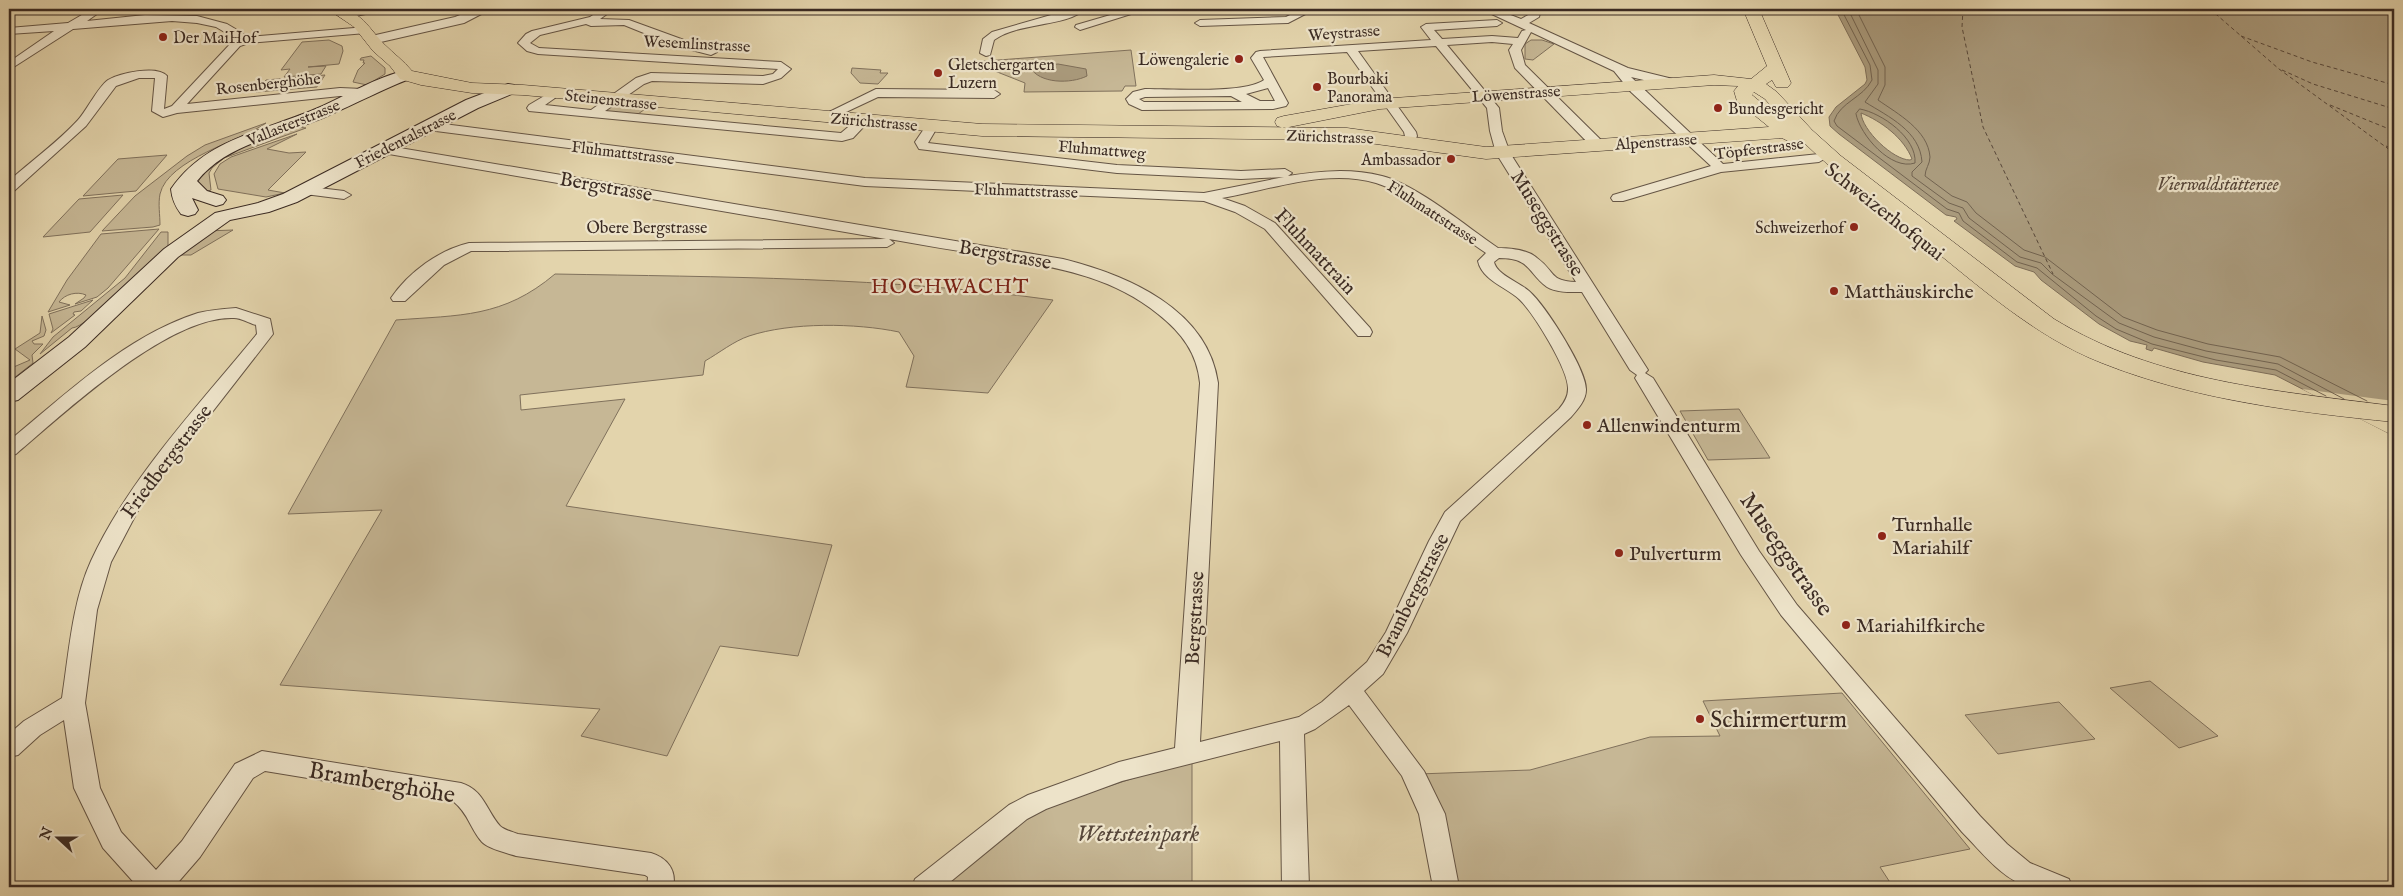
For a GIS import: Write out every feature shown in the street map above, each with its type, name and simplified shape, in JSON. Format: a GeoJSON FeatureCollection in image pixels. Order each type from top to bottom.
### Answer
{"type":"FeatureCollection","features":[{"type":"Feature","properties":{"kind":"main road"},"geometry":{"type":"LineString","coordinates":[[1751,9],[1774,68],[1781,79],[1785,99],[1783,106]]}},
{"type":"Feature","properties":{"kind":"main road"},"geometry":{"type":"LineString","coordinates":[[341,12],[369,35],[406,75]]}},
{"type":"Feature","properties":{"kind":"main road"},"geometry":{"type":"LineString","coordinates":[[1752,84],[1769,75],[1774,68]]}},
{"type":"Feature","properties":{"kind":"main road","name":"Zürichstrasse"},"geometry":{"type":"LineString","coordinates":[[406,75],[421,80],[472,88],[508,89],[1000,131],[1356,135],[1476,153],[1526,151]]}},
{"type":"Feature","properties":{"kind":"main road","name":"Vallasterstrasse"},"geometry":{"type":"LineString","coordinates":[[188,182],[202,165],[233,146],[314,116],[406,75]]}},
{"type":"Feature","properties":{"kind":"main road","name":"Löwenstrasse"},"geometry":{"type":"LineString","coordinates":[[1281,123],[1389,103],[1482,95],[1723,80],[1752,84]]}},
{"type":"Feature","properties":{"kind":"main road","name":"Schweizerhofquai"},"geometry":{"type":"LineString","coordinates":[[1791,128],[1783,106],[1767,91],[1752,84],[1743,91],[1745,101],[1791,128],[1819,158],[2036,332],[2071,353],[2106,369],[2158,387],[2280,405]]}},
{"type":"Feature","properties":{"kind":"main road","name":"Friedentalstrasse"},"geometry":{"type":"LineString","coordinates":[[9,395],[71,347],[172,253],[226,209],[270,205],[480,100],[508,89]]}},
{"type":"Feature","properties":{"kind":"main road","name":"Zürichstrasse"},"geometry":{"type":"LineString","coordinates":[[1132,131],[1251,128],[1281,123]]}},
{"type":"Feature","properties":{"kind":"main road"},"geometry":{"type":"LineString","coordinates":[[1791,128],[2031,315],[2071,340],[2103,355],[2159,375],[2280,405],[2394,424]]}},
{"type":"Feature","properties":{"kind":"main road","name":"Alpenstrasse"},"geometry":{"type":"LineString","coordinates":[[1526,151],[1690,139],[1791,128]]}},
{"type":"Feature","properties":{"kind":"main road"},"geometry":{"type":"LineString","coordinates":[[188,182],[200,195],[226,209],[189,216],[182,198],[181,188],[188,182]]}},
{"type":"Feature","properties":{"kind":"main road","name":"Friedentalstrasse"},"geometry":{"type":"LineString","coordinates":[[172,253],[189,216]]}},
{"type":"Feature","properties":{"kind":"main road"},"geometry":{"type":"LineString","coordinates":[[2280,405],[2336,407],[2394,414]]}},
{"type":"Feature","properties":{"kind":"street"},"geometry":{"type":"LineString","coordinates":[[9,66],[99,9]]}},
{"type":"Feature","properties":{"kind":"street"},"geometry":{"type":"LineString","coordinates":[[341,12],[376,9]]}},
{"type":"Feature","properties":{"kind":"street"},"geometry":{"type":"LineString","coordinates":[[9,32],[68,28],[142,19],[191,20],[218,24],[231,29],[247,40],[369,35],[459,20],[485,9]]}},
{"type":"Feature","properties":{"kind":"street","name":"Wesemlinstrasse"},"geometry":{"type":"LineString","coordinates":[[609,9],[601,16],[585,22],[544,30],[530,36],[524,43],[531,50],[538,51],[742,62],[781,65],[785,69],[778,76],[763,80],[651,77],[640,81],[616,98]]}},
{"type":"Feature","properties":{"kind":"street"},"geometry":{"type":"LineString","coordinates":[[986,53],[989,39],[998,32],[1058,18],[1080,9]]}},
{"type":"Feature","properties":{"kind":"street"},"geometry":{"type":"LineString","coordinates":[[1080,27],[1142,9]]}},
{"type":"Feature","properties":{"kind":"street"},"geometry":{"type":"LineString","coordinates":[[1200,23],[1288,20],[1310,9]]}},
{"type":"Feature","properties":{"kind":"street"},"geometry":{"type":"LineString","coordinates":[[1486,9],[1522,23],[1618,69],[1644,78],[1673,83]]}},
{"type":"Feature","properties":{"kind":"street"},"geometry":{"type":"LineString","coordinates":[[1522,23],[1535,16],[1536,9]]}},
{"type":"Feature","properties":{"kind":"street"},"geometry":{"type":"LineString","coordinates":[[585,22],[625,22],[680,44],[744,60],[742,62]]}},
{"type":"Feature","properties":{"kind":"street"},"geometry":{"type":"LineString","coordinates":[[1497,23],[1426,27],[1493,108],[1496,131],[1503,153]]}},
{"type":"Feature","properties":{"kind":"street"},"geometry":{"type":"LineString","coordinates":[[1522,23],[1526,30],[1515,50],[1519,66],[1598,145]]}},
{"type":"Feature","properties":{"kind":"street","name":"Weystrasse"},"geometry":{"type":"LineString","coordinates":[[1270,80],[1257,58],[1260,54],[1495,38],[1521,40],[1537,36],[1555,40]]}},
{"type":"Feature","properties":{"kind":"street","name":"Rosenberghöhe"},"geometry":{"type":"LineString","coordinates":[[176,109],[236,44],[247,40]]}},
{"type":"Feature","properties":{"kind":"street"},"geometry":{"type":"LineString","coordinates":[[1350,48],[1410,132],[1411,136],[1408,142]]}},
{"type":"Feature","properties":{"kind":"street"},"geometry":{"type":"LineString","coordinates":[[1618,69],[1632,85],[1720,168]]}},
{"type":"Feature","properties":{"kind":"street","name":"Rosenberghöhe"},"geometry":{"type":"LineString","coordinates":[[9,188],[82,123],[109,86],[119,80],[138,75],[156,74],[162,76],[158,111],[163,113],[176,109],[331,93],[363,93]]}},
{"type":"Feature","properties":{"kind":"street"},"geometry":{"type":"LineString","coordinates":[[1270,80],[1282,103],[1259,106],[1142,106],[1132,101],[1133,96],[1145,93],[1233,92],[1258,87],[1267,84],[1270,80]]}},
{"type":"Feature","properties":{"kind":"street"},"geometry":{"type":"LineString","coordinates":[[1233,92],[1259,106]]}},
{"type":"Feature","properties":{"kind":"street","name":"Steinenstrasse"},"geometry":{"type":"LineString","coordinates":[[556,93],[532,108],[842,136],[848,135],[864,120]]}},
{"type":"Feature","properties":{"kind":"street"},"geometry":{"type":"LineString","coordinates":[[825,117],[876,93],[994,94]]}},
{"type":"Feature","properties":{"kind":"street"},"geometry":{"type":"LineString","coordinates":[[593,114],[616,98]]}},
{"type":"Feature","properties":{"kind":"street"},"geometry":{"type":"LineString","coordinates":[[713,125],[733,108]]}},
{"type":"Feature","properties":{"kind":"street"},"geometry":{"type":"LineString","coordinates":[[1324,134],[1311,129],[1309,124],[1313,119],[1329,114]]}},
{"type":"Feature","properties":{"kind":"street","name":"Fluhmattstrasse"},"geometry":{"type":"LineString","coordinates":[[432,124],[865,182],[1204,197],[1236,193],[1302,178],[1364,175],[1386,180],[1402,189],[1495,253],[1510,253],[1531,260],[1552,283],[1558,286],[1589,288]]}},
{"type":"Feature","properties":{"kind":"street","name":"Fluhmattweg"},"geometry":{"type":"LineString","coordinates":[[932,126],[921,142],[924,146],[1111,169],[1241,174],[1280,173],[1302,178]]}},
{"type":"Feature","properties":{"kind":"street","name":"Bergstrasse"},"geometry":{"type":"LineString","coordinates":[[382,149],[1063,264],[1122,283],[1160,308],[1187,329],[1198,345],[1206,362],[1209,383],[1187,755]]}},
{"type":"Feature","properties":{"kind":"street","name":"Museggstrasse"},"geometry":{"type":"LineString","coordinates":[[1503,153],[1589,288],[1751,555],[1789,610],[1971,824],[1998,852],[2021,871],[2059,887]]}},
{"type":"Feature","properties":{"kind":"street","name":"Töpferstrasse"},"geometry":{"type":"LineString","coordinates":[[1618,198],[1720,168],[1819,158]]}},
{"type":"Feature","properties":{"kind":"street"},"geometry":{"type":"LineString","coordinates":[[302,190],[344,195]]}},
{"type":"Feature","properties":{"kind":"street","name":"Fluhmattrain"},"geometry":{"type":"LineString","coordinates":[[1204,197],[1240,209],[1270,226],[1364,332]]}},
{"type":"Feature","properties":{"kind":"street","name":"Obere Bergstrasse"},"geometry":{"type":"LineString","coordinates":[[399,298],[431,265],[457,250],[469,247],[895,243],[913,238]]}},
{"type":"Feature","properties":{"kind":"street","name":"Brambergstrasse"},"geometry":{"type":"LineString","coordinates":[[925,887],[1025,808],[1094,780],[1292,729],[1308,723],[1351,691],[1375,668],[1388,647],[1452,517],[1565,413],[1575,401],[1579,390],[1576,380],[1537,306],[1522,292],[1488,268],[1486,261],[1495,253]]}},
{"type":"Feature","properties":{"kind":"street","name":"Friedbergstrasse"},"geometry":{"type":"LineString","coordinates":[[9,450],[141,345],[167,330],[187,322],[223,314],[252,316],[264,322],[265,334],[197,417],[126,511],[101,562],[86,610],[73,703],[88,788],[112,840],[136,869],[157,887]]}},
{"type":"Feature","properties":{"kind":"street"},"geometry":{"type":"LineString","coordinates":[[1351,691],[1412,771],[1432,814],[1446,887]]}},
{"type":"Feature","properties":{"kind":"street"},"geometry":{"type":"LineString","coordinates":[[9,748],[32,728],[73,703]]}},
{"type":"Feature","properties":{"kind":"street"},"geometry":{"type":"LineString","coordinates":[[1292,729],[1296,887]]}},
{"type":"Feature","properties":{"kind":"street","name":"Bramberghöhe"},"geometry":{"type":"LineString","coordinates":[[157,887],[191,849],[244,771],[262,761],[460,793],[472,802],[492,835],[516,845],[651,864],[660,869],[662,876],[660,887]]}},
{"type":"Feature","properties":{"kind":"green space"},"geometry":{"type":"Polygon","coordinates":[[[329,40],[342,46],[343,51],[339,64],[308,67],[326,66],[321,74],[284,77],[290,69],[281,70],[302,42],[329,40]]]}},
{"type":"Feature","properties":{"kind":"green space"},"geometry":{"type":"Polygon","coordinates":[[[1531,40],[1542,40],[1554,44],[1533,60],[1525,59],[1525,44],[1531,40]]]}},
{"type":"Feature","properties":{"kind":"green space"},"geometry":{"type":"Polygon","coordinates":[[[1131,50],[1136,86],[1125,86],[1122,91],[1024,92],[1025,83],[972,62],[1131,50]]]}},
{"type":"Feature","properties":{"kind":"green space"},"geometry":{"type":"Polygon","coordinates":[[[371,56],[385,68],[385,74],[367,85],[353,82],[358,70],[365,63],[363,63],[364,60],[360,60],[361,58],[371,56]]]}},
{"type":"Feature","properties":{"kind":"green space"},"geometry":{"type":"Polygon","coordinates":[[[852,68],[881,70],[880,73],[888,73],[878,84],[860,83],[851,73],[852,68]]]}},
{"type":"Feature","properties":{"kind":"green space"},"geometry":{"type":"Polygon","coordinates":[[[325,75],[317,87],[256,92],[266,80],[325,75]]]}},
{"type":"Feature","properties":{"kind":"green space"},"geometry":{"type":"Polygon","coordinates":[[[613,102],[651,105],[638,114],[599,111],[613,102]]]}},
{"type":"Feature","properties":{"kind":"green space"},"geometry":{"type":"Polygon","coordinates":[[[266,123],[190,161],[176,171],[166,182],[160,194],[160,225],[102,231],[135,196],[187,156],[205,145],[266,123]]]}},
{"type":"Feature","properties":{"kind":"green space"},"geometry":{"type":"Polygon","coordinates":[[[297,127],[306,128],[224,158],[209,173],[211,190],[205,192],[198,182],[205,171],[228,154],[256,141],[297,127]]]}},
{"type":"Feature","properties":{"kind":"green space"},"geometry":{"type":"Polygon","coordinates":[[[297,134],[267,149],[289,153],[306,152],[268,190],[285,193],[266,197],[218,189],[214,174],[220,164],[231,157],[297,134]]]}},
{"type":"Feature","properties":{"kind":"green space"},"geometry":{"type":"Polygon","coordinates":[[[167,155],[136,191],[83,196],[118,159],[167,155]]]}},
{"type":"Feature","properties":{"kind":"green space"},"geometry":{"type":"Polygon","coordinates":[[[123,195],[90,232],[43,237],[79,199],[123,195]]]}},
{"type":"Feature","properties":{"kind":"green space"},"geometry":{"type":"Polygon","coordinates":[[[159,229],[108,288],[97,297],[75,304],[86,295],[79,293],[71,294],[59,302],[70,305],[48,312],[67,280],[101,234],[159,229]]]}},
{"type":"Feature","properties":{"kind":"green space"},"geometry":{"type":"Polygon","coordinates":[[[233,230],[191,255],[179,255],[206,231],[233,230]]]}},
{"type":"Feature","properties":{"kind":"green space"},"geometry":{"type":"Polygon","coordinates":[[[161,232],[168,232],[168,246],[105,306],[80,325],[72,328],[40,354],[53,337],[125,278],[161,232]]]}},
{"type":"Feature","properties":{"kind":"green space"},"geometry":{"type":"Polygon","coordinates":[[[555,274],[742,277],[867,282],[991,292],[1053,300],[988,393],[906,387],[914,356],[899,332],[863,327],[824,325],[784,328],[743,338],[705,361],[703,375],[520,395],[521,410],[625,399],[566,506],[832,545],[798,656],[720,646],[667,756],[581,736],[600,709],[280,685],[382,510],[288,514],[396,320],[461,315],[499,307],[536,288],[555,274]]]}},
{"type":"Feature","properties":{"kind":"green space"},"geometry":{"type":"Polygon","coordinates":[[[93,300],[81,311],[74,312],[73,314],[75,315],[51,333],[53,329],[49,314],[93,300]]]}},
{"type":"Feature","properties":{"kind":"green space"},"geometry":{"type":"Polygon","coordinates":[[[42,316],[46,330],[44,336],[32,341],[34,344],[43,344],[32,355],[33,363],[9,382],[9,369],[30,360],[15,349],[40,333],[42,316]]]}},
{"type":"Feature","properties":{"kind":"green space"},"geometry":{"type":"Polygon","coordinates":[[[1739,409],[1770,458],[1708,460],[1680,411],[1739,409]]]}},
{"type":"Feature","properties":{"kind":"green space"},"geometry":{"type":"Polygon","coordinates":[[[2150,681],[2218,736],[2179,748],[2110,688],[2150,681]]]}},
{"type":"Feature","properties":{"kind":"green space"},"geometry":{"type":"Polygon","coordinates":[[[1842,693],[1970,849],[1880,867],[1893,887],[1449,887],[1418,774],[1530,770],[1650,737],[1720,736],[1703,701],[1842,693]]]}},
{"type":"Feature","properties":{"kind":"green space"},"geometry":{"type":"Polygon","coordinates":[[[2059,702],[2095,739],[1998,754],[1965,715],[2059,702]]]}},
{"type":"Feature","properties":{"kind":"green space","name":"Wettsteinpark"},"geometry":{"type":"Polygon","coordinates":[[[1192,759],[1192,887],[936,887],[1023,818],[1039,809],[1192,759]]]}},
{"type":"Feature","properties":{"kind":"water","name":"Vierwaldstättersee"},"geometry":{"type":"Polygon","coordinates":[[[1835,9],[2394,9],[2394,436],[2275,375],[2203,362],[2154,348],[2152,351],[2146,349],[2147,345],[2130,341],[2099,324],[2041,280],[2034,272],[2015,266],[1954,221],[1957,219],[1956,217],[1946,215],[1830,126],[1829,117],[1836,107],[1865,84],[1867,80],[1865,67],[1835,9]],[[1861,113],[1867,128],[1887,150],[1903,159],[1912,159],[1898,137],[1869,116],[1861,113]]]}},
{"type":"Feature","properties":{"kind":"water"},"geometry":{"type":"Polygon","coordinates":[[[1058,64],[1086,69],[1087,76],[1080,79],[1056,81],[1040,77],[1030,67],[1058,64]]]}},
{"type":"Feature","properties":{"kind":"pier"},"geometry":{"type":"Polygon","coordinates":[[[2302,389],[2394,401],[2394,436],[2336,407],[2302,389]]]}},
{"type":"Feature","properties":{"kind":"ferry route"},"geometry":{"type":"LineString","coordinates":[[1963,9],[1962,27],[1983,127],[2053,274]]}},
{"type":"Feature","properties":{"kind":"ferry route"},"geometry":{"type":"LineString","coordinates":[[2210,9],[2241,36]]}},
{"type":"Feature","properties":{"kind":"ferry route"},"geometry":{"type":"LineString","coordinates":[[2241,36],[2312,62],[2394,85]]}},
{"type":"Feature","properties":{"kind":"ferry route"},"geometry":{"type":"LineString","coordinates":[[2241,36],[2279,69],[2394,153]]}},
{"type":"Feature","properties":{"kind":"ferry route"},"geometry":{"type":"LineString","coordinates":[[2282,70],[2313,84],[2394,109]]}},
{"type":"Feature","properties":{"kind":"ferry route"},"geometry":{"type":"LineString","coordinates":[[2330,105],[2394,131]]}},
{"type":"Feature","properties":{"kind":"ferry route"},"geometry":{"type":"LineString","coordinates":[[2386,146],[2394,150]]}},
{"type":"Feature","properties":{"kind":"place","name":"Der MaiHof"},"geometry":{"type":"Point","coordinates":[163,37]}},
{"type":"Feature","properties":{"kind":"place","name":"Löwengalerie"},"geometry":{"type":"Point","coordinates":[1239,59]}},
{"type":"Feature","properties":{"kind":"place","name":"Gletschergarten Luzern"},"geometry":{"type":"Point","coordinates":[938,73]}},
{"type":"Feature","properties":{"kind":"place","name":"Bourbaki Panorama"},"geometry":{"type":"Point","coordinates":[1317,87]}},
{"type":"Feature","properties":{"kind":"place","name":"Bundesgericht"},"geometry":{"type":"Point","coordinates":[1718,108]}},
{"type":"Feature","properties":{"kind":"place","name":"Ambassador"},"geometry":{"type":"Point","coordinates":[1451,159]}},
{"type":"Feature","properties":{"kind":"place","name":"Schweizerhof"},"geometry":{"type":"Point","coordinates":[1854,227]}},
{"type":"Feature","properties":{"kind":"place","name":"Matthäuskirche"},"geometry":{"type":"Point","coordinates":[1834,291]}},
{"type":"Feature","properties":{"kind":"place","name":"Allenwindenturm"},"geometry":{"type":"Point","coordinates":[1587,425]}},
{"type":"Feature","properties":{"kind":"place","name":"Turnhalle Mariahilf"},"geometry":{"type":"Point","coordinates":[1882,536]}},
{"type":"Feature","properties":{"kind":"place","name":"Pulverturm"},"geometry":{"type":"Point","coordinates":[1619,553]}},
{"type":"Feature","properties":{"kind":"place","name":"Mariahilfkirche"},"geometry":{"type":"Point","coordinates":[1846,625]}},
{"type":"Feature","properties":{"kind":"place","name":"Schirmerturm"},"geometry":{"type":"Point","coordinates":[1700,719]}},
{"type":"Feature","properties":{"kind":"district","name":"HOCHWACHT"},"geometry":{"type":"Point","coordinates":[950,286]}}]}
